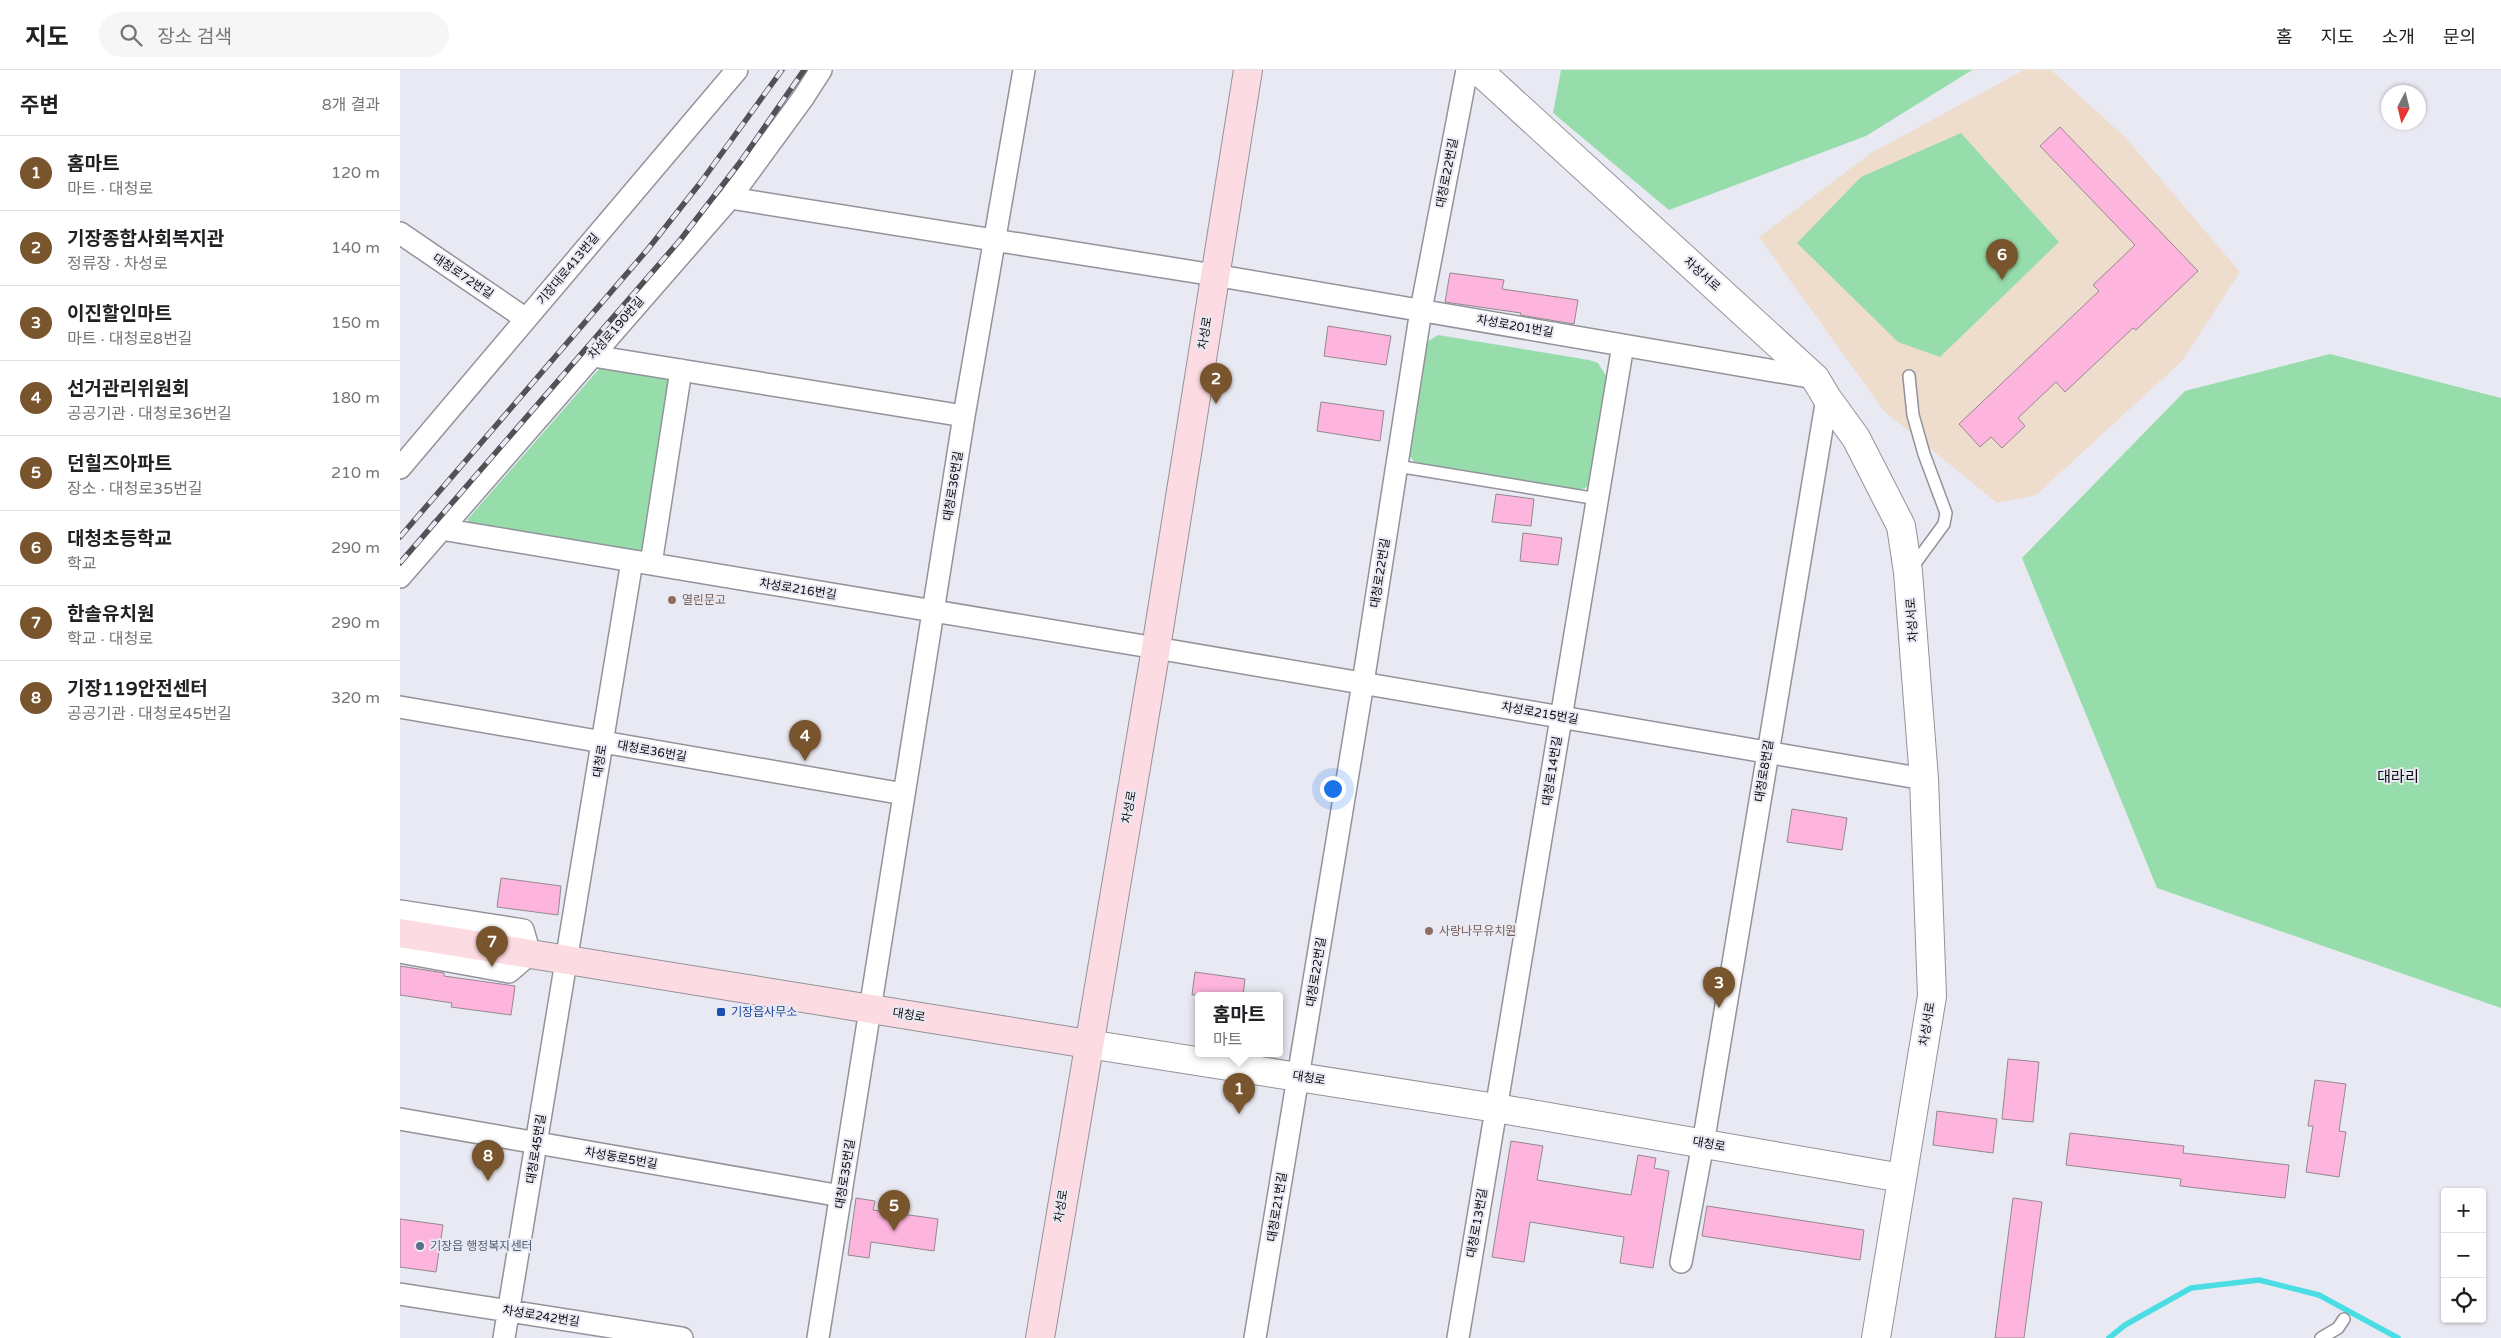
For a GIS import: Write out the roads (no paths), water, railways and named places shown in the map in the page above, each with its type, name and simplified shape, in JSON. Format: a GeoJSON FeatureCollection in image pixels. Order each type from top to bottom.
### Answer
{"type":"FeatureCollection","features":[{"type":"Feature","properties":{"kind":"main road","name":"차성로"},"geometry":{"type":"LineString","coordinates":[[1040,1338],[1156,648],[1248,70]]}},
{"type":"Feature","properties":{"kind":"main road","name":"대청로"},"geometry":{"type":"LineString","coordinates":[[401,933],[1088,1044]]}},
{"type":"Feature","properties":{"kind":"street","name":"기장대로413번길"},"geometry":{"type":"LineString","coordinates":[[400,468],[737,70]]}},
{"type":"Feature","properties":{"kind":"street","name":"차성로190번길"},"geometry":{"type":"LineString","coordinates":[[400,577],[730,198],[803,98],[821,70]]}},
{"type":"Feature","properties":{"kind":"street","name":"대청로36번길"},"geometry":{"type":"LineString","coordinates":[[871,1009],[964,416],[1024,70]]}},
{"type":"Feature","properties":{"kind":"street","name":"대청로22번길"},"geometry":{"type":"LineString","coordinates":[[1299,1076],[1421,310],[1467,70]]}},
{"type":"Feature","properties":{"kind":"street","name":"차성서로"},"geometry":{"type":"LineString","coordinates":[[1478,70],[1821,388],[1856,438],[1901,526],[1908,572],[1924,779],[1932,996],[1876,1338]]}},
{"type":"Feature","properties":{"kind":"street"},"geometry":{"type":"LineString","coordinates":[[730,198],[995,239],[1214,276]]}},
{"type":"Feature","properties":{"kind":"street","name":"대청로72번길"},"geometry":{"type":"LineString","coordinates":[[400,233],[526,319]]}},
{"type":"Feature","properties":{"kind":"street","name":"차성로201번길"},"geometry":{"type":"LineString","coordinates":[[1214,276],[1623,345],[1821,388]]}},
{"type":"Feature","properties":{"kind":"street","name":"대청로14번길"},"geometry":{"type":"LineString","coordinates":[[1496,1108],[1623,345]]}},
{"type":"Feature","properties":{"kind":"street"},"geometry":{"type":"LineString","coordinates":[[593,356],[964,416]]}},
{"type":"Feature","properties":{"kind":"street","name":"대청로"},"geometry":{"type":"LineString","coordinates":[[567,960],[602,743],[642,563],[681,370]]}},
{"type":"Feature","properties":{"kind":"street","name":"대청로8번길"},"geometry":{"type":"LineString","coordinates":[[1681,1262],[1703,1144],[1767,752],[1821,388]]}},
{"type":"Feature","properties":{"kind":"street","name":"차성로216번길"},"geometry":{"type":"LineString","coordinates":[[441,529],[1156,648]]}},
{"type":"Feature","properties":{"kind":"street","name":"차성로215번길"},"geometry":{"type":"LineString","coordinates":[[1156,648],[1924,779]]}},
{"type":"Feature","properties":{"kind":"street","name":"대청로36번길"},"geometry":{"type":"LineString","coordinates":[[400,707],[904,794]]}},
{"type":"Feature","properties":{"kind":"street","name":"대청로45번길"},"geometry":{"type":"LineString","coordinates":[[504,1338],[567,960]]}},
{"type":"Feature","properties":{"kind":"street","name":"대청로35번길"},"geometry":{"type":"LineString","coordinates":[[818,1338],[871,1009]]}},
{"type":"Feature","properties":{"kind":"street","name":"대청로"},"geometry":{"type":"LineString","coordinates":[[1088,1044],[1496,1108],[1902,1178]]}},
{"type":"Feature","properties":{"kind":"street","name":"대청로21번길"},"geometry":{"type":"LineString","coordinates":[[1255,1338],[1299,1076]]}},
{"type":"Feature","properties":{"kind":"street","name":"대청로13번길"},"geometry":{"type":"LineString","coordinates":[[1458,1338],[1496,1108]]}},
{"type":"Feature","properties":{"kind":"street","name":"차성동로5번길"},"geometry":{"type":"LineString","coordinates":[[400,1119],[841,1196]]}},
{"type":"Feature","properties":{"kind":"street","name":"차성로242번길"},"geometry":{"type":"LineString","coordinates":[[400,1294],[682,1338]]}},
{"type":"Feature","properties":{"kind":"lane"},"geometry":{"type":"LineString","coordinates":[[1908,572],[1944,524],[1946,513],[1924,454],[1913,415],[1909,376]]}},
{"type":"Feature","properties":{"kind":"lane"},"geometry":{"type":"LineString","coordinates":[[1397,466],[1598,499]]}},
{"type":"Feature","properties":{"kind":"lane"},"geometry":{"type":"LineString","coordinates":[[2320,1338],[2338,1328],[2344,1319]]}},
{"type":"Feature","properties":{"kind":"waterway"},"geometry":{"type":"LineString","coordinates":[[2109,1338],[2125,1325],[2191,1288],[2259,1280],[2319,1295],[2398,1338]]}},
{"type":"Feature","properties":{"kind":"railway"},"geometry":{"type":"LineString","coordinates":[[400,537],[648,249],[701,182],[782,70]]}},
{"type":"Feature","properties":{"kind":"railway"},"geometry":{"type":"LineString","coordinates":[[400,563],[681,239],[741,161],[804,70]]}},
{"type":"Feature","properties":{"kind":"place","name":"대청초등학교"},"geometry":{"type":"Point","coordinates":[2002,280]}},
{"type":"Feature","properties":{"kind":"place","name":"기장종합사회복지관"},"geometry":{"type":"Point","coordinates":[1216,404]}},
{"type":"Feature","properties":{"kind":"place","name":"열린문고"},"geometry":{"type":"Point","coordinates":[672,600]}},
{"type":"Feature","properties":{"kind":"place","name":"선거관리위원회"},"geometry":{"type":"Point","coordinates":[805,761]}},
{"type":"Feature","properties":{"kind":"place","name":"사랑나무유치원"},"geometry":{"type":"Point","coordinates":[1429,931]}},
{"type":"Feature","properties":{"kind":"place","name":"한솔유치원"},"geometry":{"type":"Point","coordinates":[492,967]}},
{"type":"Feature","properties":{"kind":"place","name":"이진할인마트"},"geometry":{"type":"Point","coordinates":[1719,1008]}},
{"type":"Feature","properties":{"kind":"place","name":"기장읍사무소"},"geometry":{"type":"Point","coordinates":[721,1012]}},
{"type":"Feature","properties":{"kind":"place","name":"홈마트"},"geometry":{"type":"Point","coordinates":[1239,1114]}},
{"type":"Feature","properties":{"kind":"place","name":"기장119안전센터"},"geometry":{"type":"Point","coordinates":[488,1181]}},
{"type":"Feature","properties":{"kind":"place","name":"던힐즈아파트"},"geometry":{"type":"Point","coordinates":[894,1231]}},
{"type":"Feature","properties":{"kind":"place","name":"기장읍 행정복지센터"},"geometry":{"type":"Point","coordinates":[420,1246]}},
{"type":"Feature","properties":{"kind":"district","name":"대라리"},"geometry":{"type":"Point","coordinates":[2398,777]}}]}
